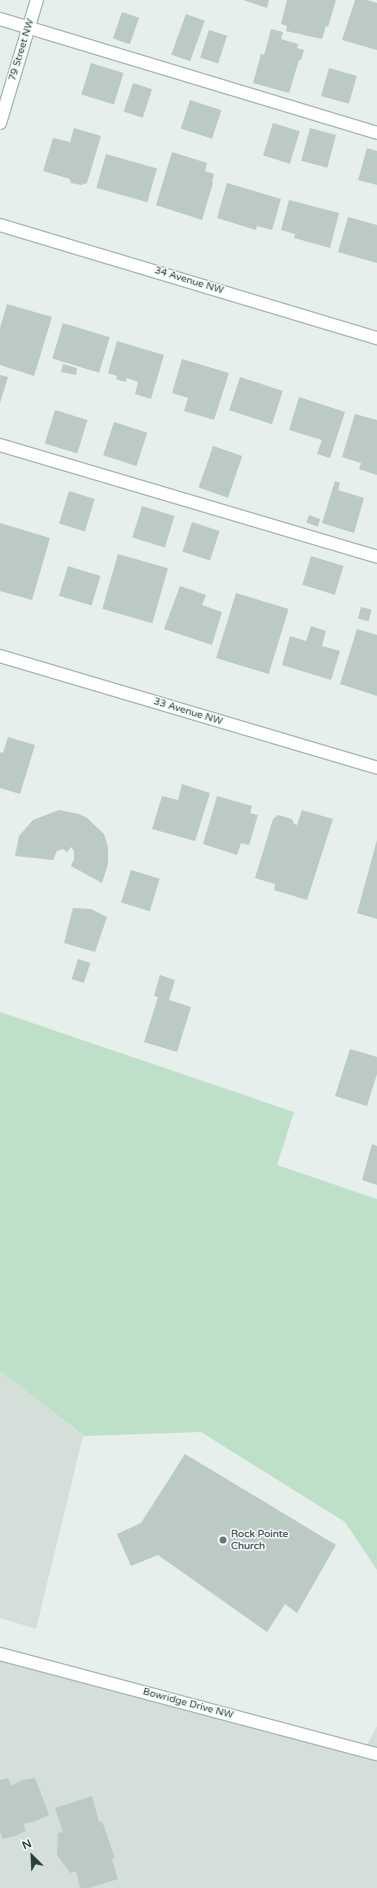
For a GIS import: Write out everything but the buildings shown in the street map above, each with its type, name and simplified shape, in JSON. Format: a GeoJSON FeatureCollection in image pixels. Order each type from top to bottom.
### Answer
{"type":"FeatureCollection","features":[{"type":"Feature","properties":{"kind":"street","name":"79 Street NW"},"geometry":{"type":"LineString","coordinates":[[0,123],[37,0]]}},
{"type":"Feature","properties":{"kind":"street"},"geometry":{"type":"LineString","coordinates":[[0,20],[377,133]]}},
{"type":"Feature","properties":{"kind":"street","name":"34 Avenue NW"},"geometry":{"type":"LineString","coordinates":[[0,225],[377,338]]}},
{"type":"Feature","properties":{"kind":"street"},"geometry":{"type":"LineString","coordinates":[[0,445],[377,558]]}},
{"type":"Feature","properties":{"kind":"street","name":"33 Avenue NW"},"geometry":{"type":"LineString","coordinates":[[0,656],[377,768]]}},
{"type":"Feature","properties":{"kind":"street","name":"Bowridge Drive NW"},"geometry":{"type":"LineString","coordinates":[[0,1654],[377,1754]]}},
{"type":"Feature","properties":{"kind":"shaded area"},"geometry":{"type":"Polygon","coordinates":[[[0,1371],[83,1436],[36,1629],[0,1618],[0,1371]]]}},
{"type":"Feature","properties":{"kind":"shaded area"},"geometry":{"type":"Polygon","coordinates":[[[0,1654],[364,1751],[377,1726],[377,1888],[0,1888],[0,1654]]]}},
{"type":"Feature","properties":{"kind":"green space"},"geometry":{"type":"Polygon","coordinates":[[[0,1012],[294,1112],[277,1165],[377,1199],[377,1570],[345,1522],[201,1432],[84,1436],[0,1371],[0,1012]]]}},
{"type":"Feature","properties":{"kind":"place","name":"Rock Pointe Church"},"geometry":{"type":"Point","coordinates":[223,1540]}}]}
